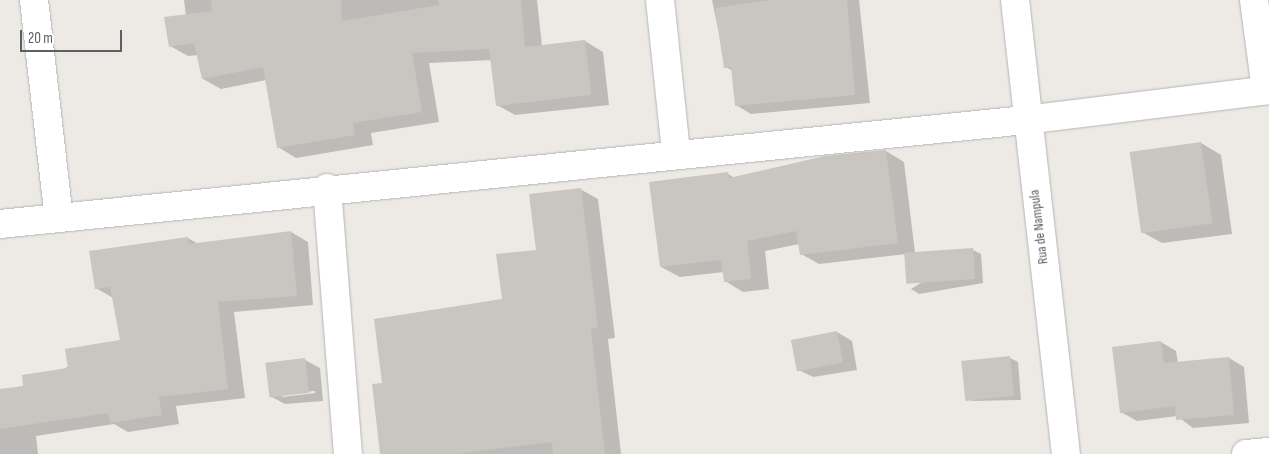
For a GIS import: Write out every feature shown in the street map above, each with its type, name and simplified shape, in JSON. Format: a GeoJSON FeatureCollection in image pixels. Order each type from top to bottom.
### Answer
{"type":"FeatureCollection","features":[{"type":"Feature","properties":{"kind":"street"},"geometry":{"type":"LineString","coordinates":[[34,0],[59,218]]}},
{"type":"Feature","properties":{"kind":"street"},"geometry":{"type":"LineString","coordinates":[[660,0],[676,153]]}},
{"type":"Feature","properties":{"kind":"street","name":"Rua de Nampula"},"geometry":{"type":"LineString","coordinates":[[1015,0],[1026,120],[1066,454]]}},
{"type":"Feature","properties":{"kind":"street"},"geometry":{"type":"LineString","coordinates":[[0,224],[327,188],[1026,120],[1268,90],[1254,0]]}},
{"type":"Feature","properties":{"kind":"street"},"geometry":{"type":"LineString","coordinates":[[327,188],[348,454]]}},
{"type":"Feature","properties":{"kind":"street"},"geometry":{"type":"LineString","coordinates":[[1246,454],[1269,452]]}},
{"type":"Feature","properties":{"kind":"building"},"geometry":{"type":"Polygon","coordinates":[[[211,0],[341,0],[342,21],[439,5],[438,0],[521,0],[525,47],[585,40],[591,95],[496,106],[489,49],[412,53],[422,112],[353,123],[355,135],[277,148],[263,67],[202,79],[194,43],[169,47],[164,17],[212,11],[211,0]]]}},
{"type":"Feature","properties":{"kind":"building"},"geometry":{"type":"Polygon","coordinates":[[[770,0],[847,0],[855,95],[735,106],[731,67],[724,68],[715,8],[770,0]]]}},
{"type":"Feature","properties":{"kind":"building"},"geometry":{"type":"Polygon","coordinates":[[[1201,142],[1212,223],[1141,233],[1130,152],[1201,142]]]}},
{"type":"Feature","properties":{"kind":"building"},"geometry":{"type":"Polygon","coordinates":[[[886,150],[898,243],[800,255],[796,231],[747,241],[751,279],[724,282],[721,260],[660,267],[649,182],[728,172],[729,178],[825,156],[886,150]]]}},
{"type":"Feature","properties":{"kind":"building"},"geometry":{"type":"Polygon","coordinates":[[[581,188],[598,328],[591,329],[605,454],[553,454],[552,442],[455,454],[380,454],[372,384],[382,383],[374,319],[502,299],[496,254],[536,250],[529,194],[581,188]]]}},
{"type":"Feature","properties":{"kind":"building"},"geometry":{"type":"Polygon","coordinates":[[[291,231],[297,296],[218,302],[228,389],[159,397],[162,415],[110,423],[108,413],[0,429],[0,389],[23,386],[22,375],[68,368],[65,349],[120,340],[110,287],[95,289],[89,251],[188,237],[189,244],[291,231]]]}},
{"type":"Feature","properties":{"kind":"building"},"geometry":{"type":"Polygon","coordinates":[[[973,248],[975,279],[906,284],[904,253],[973,248]]]}},
{"type":"Feature","properties":{"kind":"building"},"geometry":{"type":"Polygon","coordinates":[[[837,331],[843,362],[797,371],[791,340],[837,331]]]}},
{"type":"Feature","properties":{"kind":"building"},"geometry":{"type":"Polygon","coordinates":[[[1161,341],[1164,363],[1229,357],[1234,415],[1176,420],[1175,406],[1120,413],[1112,347],[1161,341]]]}},
{"type":"Feature","properties":{"kind":"building"},"geometry":{"type":"Polygon","coordinates":[[[1010,356],[1014,396],[965,401],[961,361],[1010,356]]]}},
{"type":"Feature","properties":{"kind":"building"},"geometry":{"type":"Polygon","coordinates":[[[305,358],[309,393],[270,398],[265,363],[305,358]]]}}]}
